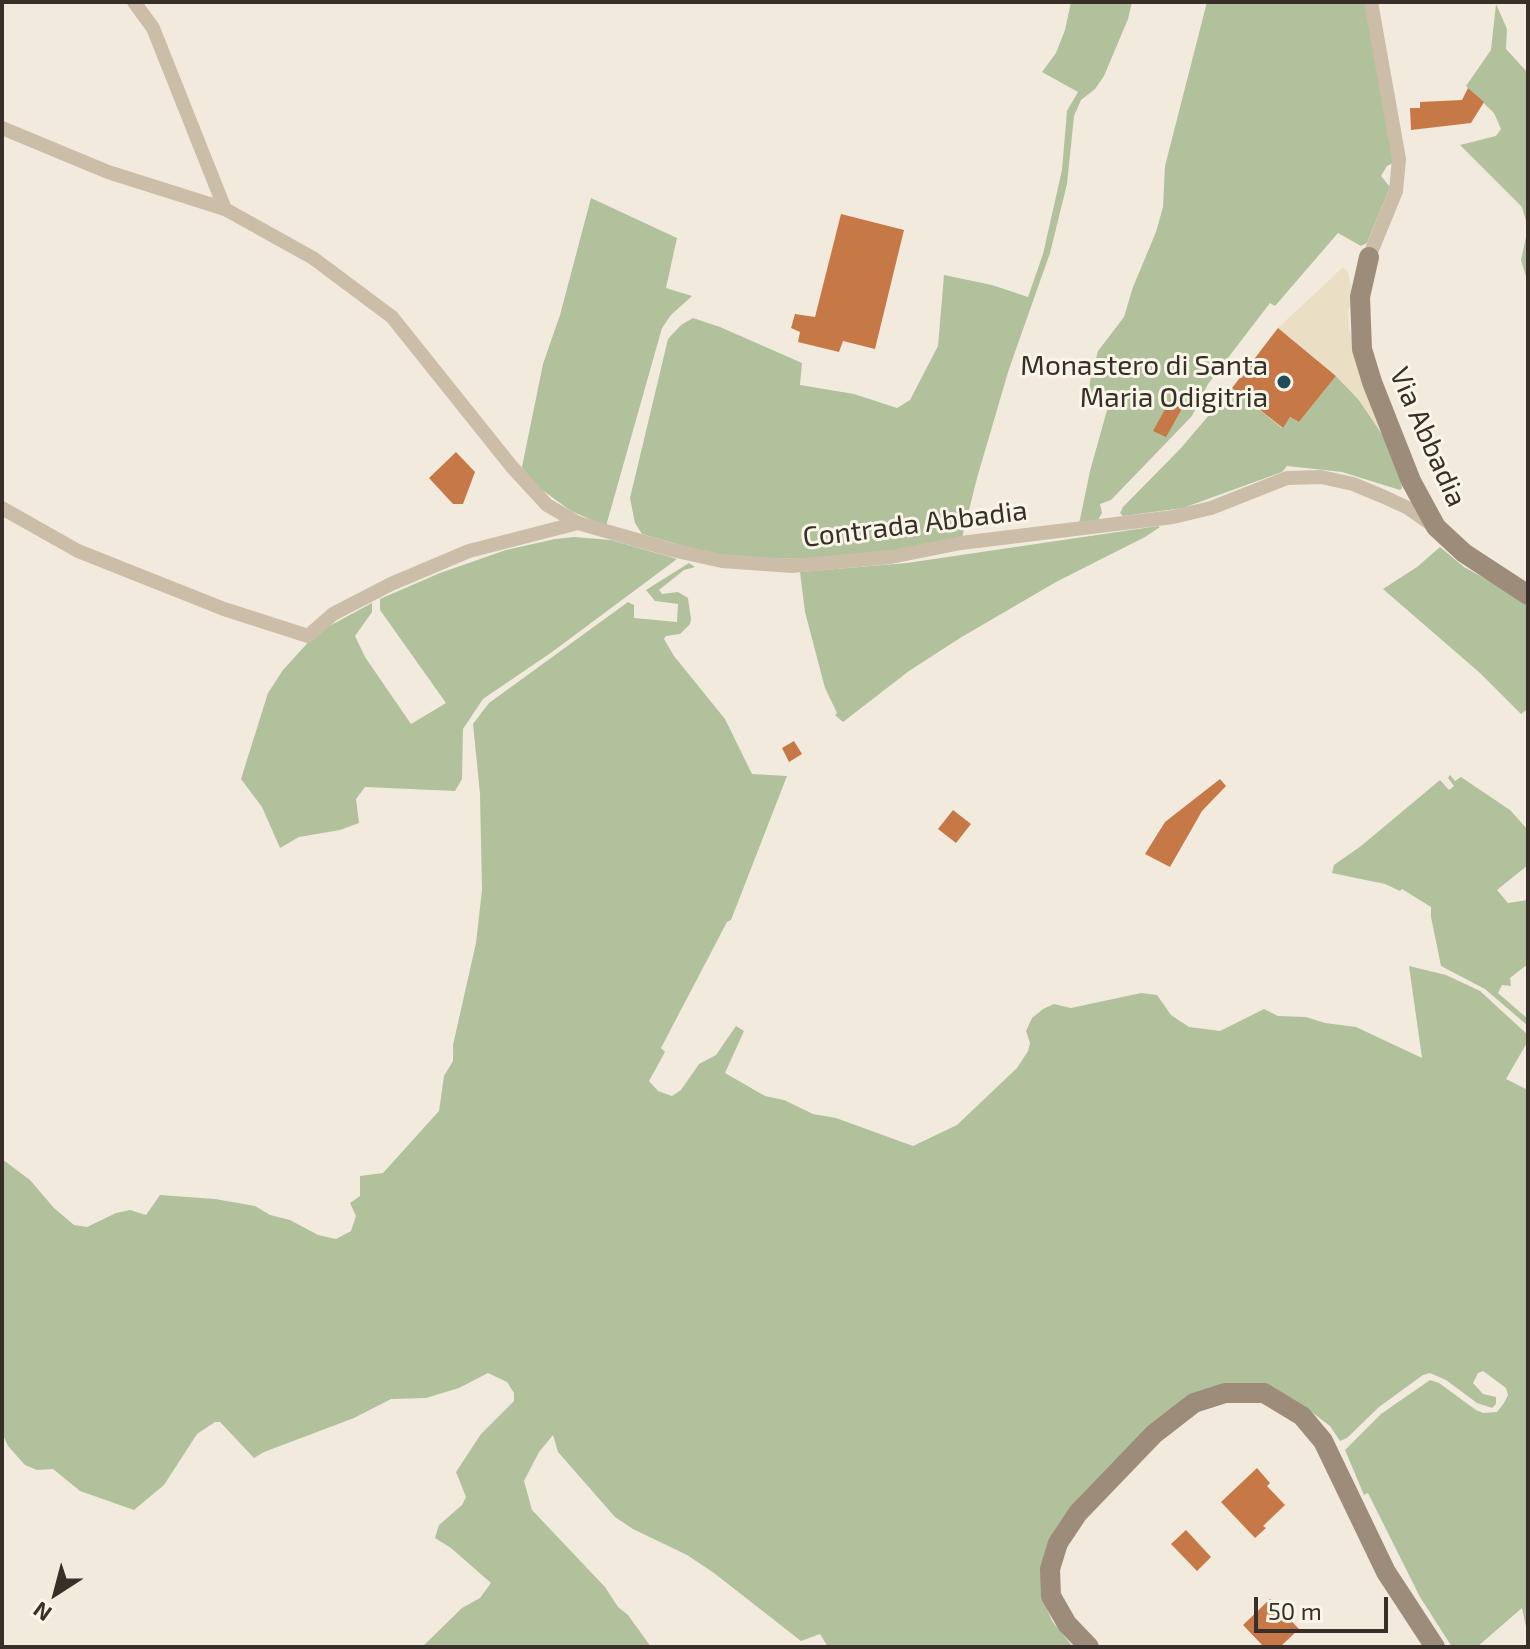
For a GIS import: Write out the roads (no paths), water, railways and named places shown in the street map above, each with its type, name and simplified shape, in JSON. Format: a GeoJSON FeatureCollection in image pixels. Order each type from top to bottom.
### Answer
{"type":"FeatureCollection","features":[{"type":"Feature","properties":{"kind":"street"},"geometry":{"type":"LineString","coordinates":[[134,2],[153,28],[225,209]]}},
{"type":"Feature","properties":{"kind":"street"},"geometry":{"type":"LineString","coordinates":[[1369,257],[1396,191],[1399,159],[1371,2]]}},
{"type":"Feature","properties":{"kind":"street","name":"Contrada Abbadia"},"geometry":{"type":"LineString","coordinates":[[2,128],[108,172],[225,209],[313,258],[392,317],[512,467],[547,505],[578,523],[672,550],[722,561],[792,566],[891,557],[961,543],[1173,517],[1211,508],[1287,478],[1321,477],[1353,484],[1408,508],[1436,527]]}},
{"type":"Feature","properties":{"kind":"street","name":"Via Abbadia"},"geometry":{"type":"LineString","coordinates":[[1369,257],[1362,280],[1359,314],[1366,366],[1411,481],[1436,527],[1464,553],[1528,595]]}},
{"type":"Feature","properties":{"kind":"street"},"geometry":{"type":"LineString","coordinates":[[2,508],[78,551],[224,609],[308,636],[333,614],[469,551],[578,523]]}},
{"type":"Feature","properties":{"kind":"street"},"geometry":{"type":"LineString","coordinates":[[1089,1647],[1067,1624],[1051,1596],[1050,1569],[1058,1543],[1078,1513],[1154,1434],[1194,1403],[1225,1393],[1264,1393],[1302,1416],[1323,1441],[1386,1572],[1435,1647]]}},
{"type":"Feature","properties":{"kind":"place","name":"Monastero di Santa Maria Odigitria"},"geometry":{"type":"Point","coordinates":[1284,382]}}]}
